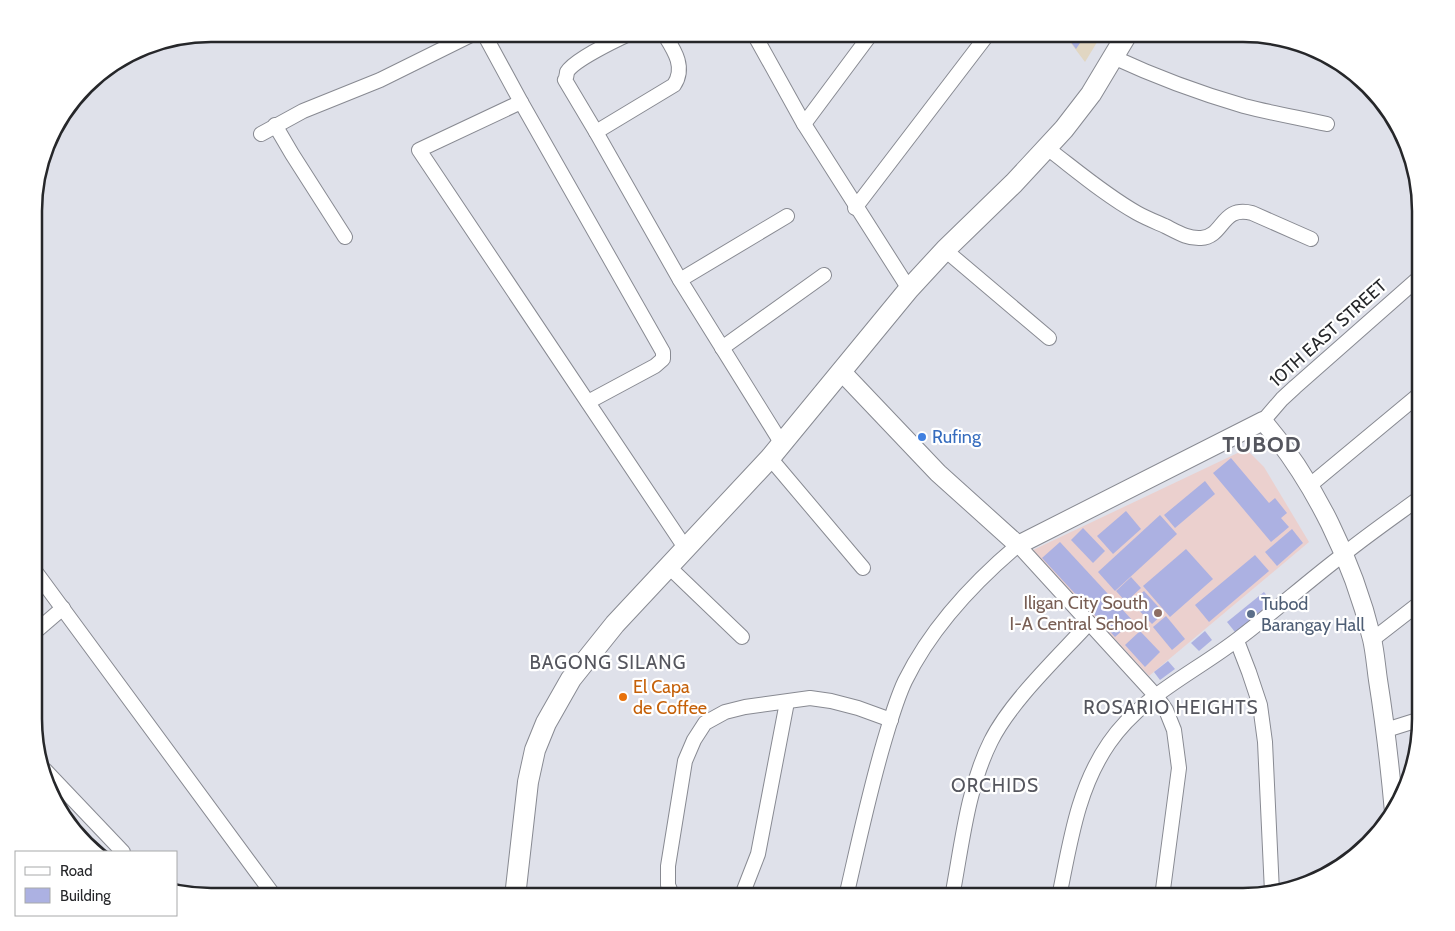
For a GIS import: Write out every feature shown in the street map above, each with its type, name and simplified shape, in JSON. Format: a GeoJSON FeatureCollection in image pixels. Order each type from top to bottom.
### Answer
{"type":"FeatureCollection","features":[{"type":"Feature","properties":{"kind":"main road"},"geometry":{"type":"LineString","coordinates":[[516,888],[528,782],[536,750],[546,723],[571,678],[594,647],[776,451],[909,289],[945,250],[1047,148],[1091,94],[1122,42]]}},
{"type":"Feature","properties":{"kind":"street"},"geometry":{"type":"LineString","coordinates":[[759,42],[804,124],[855,208],[909,289]]}},
{"type":"Feature","properties":{"kind":"street"},"geometry":{"type":"LineString","coordinates":[[804,124],[865,42]]}},
{"type":"Feature","properties":{"kind":"street"},"geometry":{"type":"LineString","coordinates":[[855,208],[982,42]]}},
{"type":"Feature","properties":{"kind":"street"},"geometry":{"type":"LineString","coordinates":[[260,134],[302,111],[380,80],[455,43]]}},
{"type":"Feature","properties":{"kind":"street"},"geometry":{"type":"LineString","coordinates":[[489,43],[664,355],[663,359],[655,366],[588,402]]}},
{"type":"Feature","properties":{"kind":"street"},"geometry":{"type":"LineString","coordinates":[[613,43],[588,56],[567,73],[565,80],[680,280],[722,348],[776,451],[864,568]]}},
{"type":"Feature","properties":{"kind":"street"},"geometry":{"type":"LineString","coordinates":[[596,132],[674,85],[680,77],[680,65],[669,43]]}},
{"type":"Feature","properties":{"kind":"street"},"geometry":{"type":"LineString","coordinates":[[1113,57],[1145,72],[1190,89],[1245,106],[1327,124]]}},
{"type":"Feature","properties":{"kind":"street"},"geometry":{"type":"LineString","coordinates":[[521,102],[419,150],[686,549]]}},
{"type":"Feature","properties":{"kind":"street"},"geometry":{"type":"LineString","coordinates":[[276,125],[292,154],[345,237]]}},
{"type":"Feature","properties":{"kind":"street"},"geometry":{"type":"LineString","coordinates":[[1047,148],[1103,191],[1137,213],[1188,237],[1205,238],[1216,230],[1230,214],[1244,210],[1311,239]]}},
{"type":"Feature","properties":{"kind":"street"},"geometry":{"type":"LineString","coordinates":[[680,280],[787,216]]}},
{"type":"Feature","properties":{"kind":"street"},"geometry":{"type":"LineString","coordinates":[[945,250],[1049,338]]}},
{"type":"Feature","properties":{"kind":"street"},"geometry":{"type":"LineString","coordinates":[[722,348],[824,275]]}},
{"type":"Feature","properties":{"kind":"street","name":"10TH EAST STREET"},"geometry":{"type":"LineString","coordinates":[[1263,421],[1295,386],[1412,284]]}},
{"type":"Feature","properties":{"kind":"street"},"geometry":{"type":"LineString","coordinates":[[841,371],[938,473],[1018,545],[1156,696],[1166,710],[1174,730],[1179,768],[1163,888]]}},
{"type":"Feature","properties":{"kind":"street"},"geometry":{"type":"LineString","coordinates":[[1309,486],[1412,400]]}},
{"type":"Feature","properties":{"kind":"street"},"geometry":{"type":"LineString","coordinates":[[848,888],[871,787],[904,683],[920,653],[972,588],[1018,545],[1263,421],[1281,442],[1309,486],[1345,553],[1358,590],[1372,640],[1386,730],[1393,798]]}},
{"type":"Feature","properties":{"kind":"street"},"geometry":{"type":"LineString","coordinates":[[1061,888],[1076,815],[1087,782],[1107,744],[1123,723],[1136,710],[1237,641],[1345,553],[1412,504]]}},
{"type":"Feature","properties":{"kind":"street"},"geometry":{"type":"LineString","coordinates":[[669,567],[742,637]]}},
{"type":"Feature","properties":{"kind":"street"},"geometry":{"type":"LineString","coordinates":[[42,580],[268,888]]}},
{"type":"Feature","properties":{"kind":"street"},"geometry":{"type":"LineString","coordinates":[[42,626],[63,608]]}},
{"type":"Feature","properties":{"kind":"street"},"geometry":{"type":"LineString","coordinates":[[1372,640],[1412,609]]}},
{"type":"Feature","properties":{"kind":"street"},"geometry":{"type":"LineString","coordinates":[[954,888],[971,795],[980,764],[991,740],[1023,696],[1089,624]]}},
{"type":"Feature","properties":{"kind":"street"},"geometry":{"type":"LineString","coordinates":[[1237,641],[1260,706],[1265,742],[1272,886]]}},
{"type":"Feature","properties":{"kind":"street"},"geometry":{"type":"LineString","coordinates":[[669,888],[668,866],[685,761],[694,740],[705,723],[724,712],[745,707],[810,698],[858,708],[891,720]]}},
{"type":"Feature","properties":{"kind":"street"},"geometry":{"type":"LineString","coordinates":[[745,888],[758,854],[787,702]]}},
{"type":"Feature","properties":{"kind":"street"},"geometry":{"type":"LineString","coordinates":[[1386,730],[1412,722]]}},
{"type":"Feature","properties":{"kind":"street"},"geometry":{"type":"LineString","coordinates":[[52,777],[121,851]]}},
{"type":"Feature","properties":{"kind":"shaded area"},"geometry":{"type":"Polygon","coordinates":[[[1070,42],[1097,42],[1085,62],[1070,42]]]}},
{"type":"Feature","properties":{"kind":"shaded area","name":"Iligan City South I-A Central School"},"geometry":{"type":"Polygon","coordinates":[[[1246,449],[1264,467],[1309,542],[1149,676],[1033,550],[1246,449]]]}},
{"type":"Feature","properties":{"kind":"building"},"geometry":{"type":"Polygon","coordinates":[[[1071,42],[1081,42],[1076,49],[1071,42]]]}},
{"type":"Feature","properties":{"kind":"building"},"geometry":{"type":"Polygon","coordinates":[[[1231,458],[1269,503],[1275,498],[1287,513],[1281,518],[1289,527],[1271,542],[1213,473],[1231,458]]]}},
{"type":"Feature","properties":{"kind":"building"},"geometry":{"type":"Polygon","coordinates":[[[1205,481],[1215,494],[1175,528],[1164,515],[1205,481]]]}},
{"type":"Feature","properties":{"kind":"building"},"geometry":{"type":"Polygon","coordinates":[[[1126,511],[1141,529],[1113,554],[1097,536],[1126,511]]]}},
{"type":"Feature","properties":{"kind":"building"},"geometry":{"type":"Polygon","coordinates":[[[1160,515],[1177,534],[1115,591],[1098,572],[1160,515]]]}},
{"type":"Feature","properties":{"kind":"building"},"geometry":{"type":"Polygon","coordinates":[[[1083,528],[1105,551],[1093,563],[1071,540],[1083,528]]]}},
{"type":"Feature","properties":{"kind":"building"},"geometry":{"type":"Polygon","coordinates":[[[1292,529],[1303,543],[1277,566],[1265,552],[1292,529]]]}},
{"type":"Feature","properties":{"kind":"building"},"geometry":{"type":"Polygon","coordinates":[[[1060,542],[1133,621],[1115,637],[1042,558],[1060,542]]]}},
{"type":"Feature","properties":{"kind":"building"},"geometry":{"type":"Polygon","coordinates":[[[1186,549],[1213,579],[1170,617],[1143,586],[1186,549]]]}},
{"type":"Feature","properties":{"kind":"building"},"geometry":{"type":"Polygon","coordinates":[[[1255,555],[1269,571],[1209,622],[1195,605],[1255,555]]]}},
{"type":"Feature","properties":{"kind":"building"},"geometry":{"type":"Polygon","coordinates":[[[1131,577],[1141,588],[1126,602],[1116,591],[1131,577]]]}},
{"type":"Feature","properties":{"kind":"building"},"geometry":{"type":"Polygon","coordinates":[[[1144,591],[1164,613],[1152,624],[1131,602],[1144,591]]]}},
{"type":"Feature","properties":{"kind":"building","name":"Tubod Barangay Hall"},"geometry":{"type":"Polygon","coordinates":[[[1264,592],[1275,606],[1239,637],[1227,622],[1264,592]]]}},
{"type":"Feature","properties":{"kind":"building"},"geometry":{"type":"Polygon","coordinates":[[[1166,616],[1185,639],[1172,650],[1153,627],[1166,616]]]}},
{"type":"Feature","properties":{"kind":"building"},"geometry":{"type":"Polygon","coordinates":[[[1140,631],[1160,652],[1145,667],[1125,645],[1140,631]]]}},
{"type":"Feature","properties":{"kind":"building"},"geometry":{"type":"Polygon","coordinates":[[[1205,631],[1212,640],[1199,651],[1191,643],[1205,631]]]}},
{"type":"Feature","properties":{"kind":"building"},"geometry":{"type":"Polygon","coordinates":[[[1168,661],[1175,669],[1160,680],[1154,672],[1168,661]]]}},
{"type":"Feature","properties":{"kind":"place","name":"Rufing"},"geometry":{"type":"Point","coordinates":[922,437]}},
{"type":"Feature","properties":{"kind":"place","name":"Iligan City South I-A Central School"},"geometry":{"type":"Point","coordinates":[1158,613]}},
{"type":"Feature","properties":{"kind":"place","name":"Tubod Barangay Hall"},"geometry":{"type":"Point","coordinates":[1251,614]}},
{"type":"Feature","properties":{"kind":"place","name":"El Capa de Coffee"},"geometry":{"type":"Point","coordinates":[623,697]}},
{"type":"Feature","properties":{"kind":"district","name":"TUBOD"},"geometry":{"type":"Point","coordinates":[1262,444]}},
{"type":"Feature","properties":{"kind":"district","name":"BAGONG SILANG"},"geometry":{"type":"Point","coordinates":[608,662]}},
{"type":"Feature","properties":{"kind":"district","name":"ROSARIO HEIGHTS"},"geometry":{"type":"Point","coordinates":[1171,707]}},
{"type":"Feature","properties":{"kind":"district","name":"ORCHIDS"},"geometry":{"type":"Point","coordinates":[995,785]}}]}
